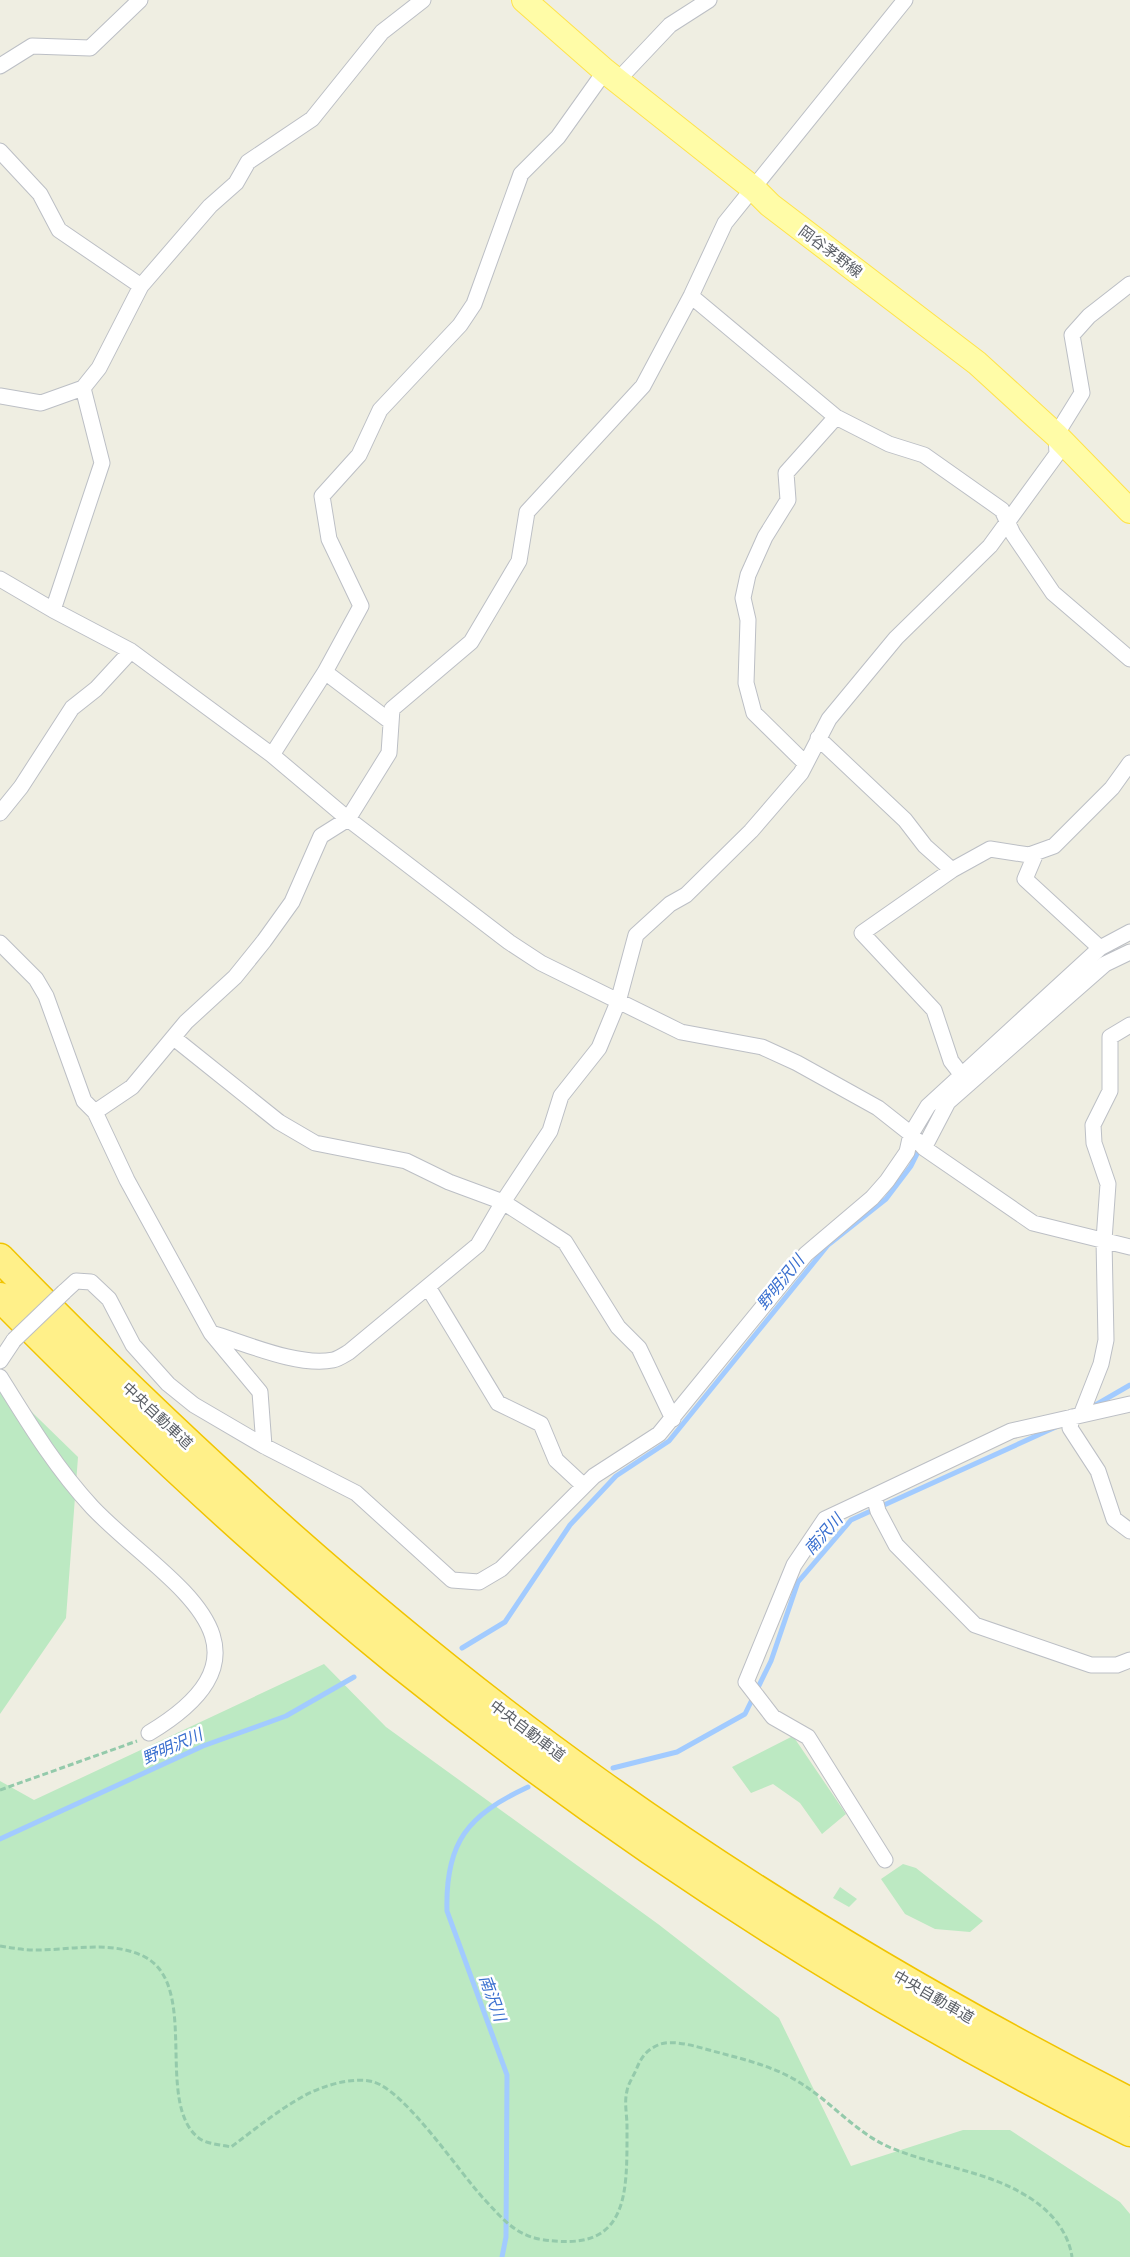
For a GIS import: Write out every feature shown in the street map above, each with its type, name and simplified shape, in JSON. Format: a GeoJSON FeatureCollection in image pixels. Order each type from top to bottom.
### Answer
{"type":"FeatureCollection","features":[{"type":"Feature","properties":{"kind":"highway","name":"中央自動車道"},"geometry":{"type":"LineString","coordinates":[[0,1258],[105,1366],[216,1469],[342,1580],[521,1725],[680,1838],[843,1944],[1026,2049],[1130,2102]]}},
{"type":"Feature","properties":{"kind":"highway","name":"中央自動車道"},"geometry":{"type":"LineString","coordinates":[[0,1297],[86,1384],[285,1567],[397,1662],[517,1754],[665,1859],[829,1965],[922,2020],[1130,2132]]}},
{"type":"Feature","properties":{"kind":"main road","name":"岡谷茅野線"},"geometry":{"type":"LineString","coordinates":[[524,0],[611,76],[754,189],[770,205],[977,363],[1056,435],[1130,511]]}},
{"type":"Feature","properties":{"kind":"street"},"geometry":{"type":"LineString","coordinates":[[0,66],[32,46],[90,48],[140,0]]}},
{"type":"Feature","properties":{"kind":"street"},"geometry":{"type":"LineString","coordinates":[[0,396],[41,403],[83,388],[99,368],[141,286],[210,206],[236,183],[248,162],[312,119],[382,32],[423,0]]}},
{"type":"Feature","properties":{"kind":"street"},"geometry":{"type":"LineString","coordinates":[[272,755],[325,672],[361,606],[329,539],[322,496],[359,455],[380,410],[460,325],[474,304],[521,174],[558,137],[611,76],[670,26],[709,0]]}},
{"type":"Feature","properties":{"kind":"street"},"geometry":{"type":"LineString","coordinates":[[95,1112],[132,1087],[186,1022],[235,977],[264,941],[292,902],[321,836],[348,819],[389,753],[392,709],[471,642],[519,561],[527,512],[643,386],[692,296],[724,223],[754,189],[905,0]]}},
{"type":"Feature","properties":{"kind":"street"},"geometry":{"type":"LineString","coordinates":[[0,151],[40,194],[59,230],[141,286]]}},
{"type":"Feature","properties":{"kind":"street"},"geometry":{"type":"LineString","coordinates":[[211,1333],[278,1354],[308,1360],[334,1360],[350,1352],[478,1245],[503,1202],[550,1131],[561,1096],[598,1048],[618,1002],[636,935],[717,867],[801,773],[829,719],[896,638],[990,546],[1057,454],[1056,435],[1082,393],[1072,335],[1089,316],[1130,284]]}},
{"type":"Feature","properties":{"kind":"street"},"geometry":{"type":"LineString","coordinates":[[692,296],[836,417],[889,444],[924,455],[1002,510],[1006,523],[1053,593],[1130,659]]}},
{"type":"Feature","properties":{"kind":"street"},"geometry":{"type":"LineString","coordinates":[[53,610],[102,463],[83,388]]}},
{"type":"Feature","properties":{"kind":"street"},"geometry":{"type":"LineString","coordinates":[[805,763],[754,713],[746,683],[748,620],[743,598],[748,575],[765,537],[788,500],[786,473],[836,417]]}},
{"type":"Feature","properties":{"kind":"street"},"geometry":{"type":"LineString","coordinates":[[0,579],[131,651],[272,755],[348,819],[509,942],[541,963],[681,1032],[762,1047],[842,1086],[878,1108],[911,1134],[924,1148],[1033,1223],[1130,1247]]}},
{"type":"Feature","properties":{"kind":"street"},"geometry":{"type":"LineString","coordinates":[[0,813],[21,787],[72,708],[96,689],[131,651]]}},
{"type":"Feature","properties":{"kind":"street"},"geometry":{"type":"LineString","coordinates":[[325,672],[391,722]]}},
{"type":"Feature","properties":{"kind":"street"},"geometry":{"type":"LineString","coordinates":[[819,738],[905,820],[925,846],[952,870]]}},
{"type":"Feature","properties":{"kind":"street"},"geometry":{"type":"LineString","coordinates":[[961,1074],[951,1061],[934,1010],[862,933],[952,870],[990,849],[1029,855],[1054,846],[1112,788],[1130,763]]}},
{"type":"Feature","properties":{"kind":"street"},"geometry":{"type":"LineString","coordinates":[[1036,853],[1024,879],[1100,948]]}},
{"type":"Feature","properties":{"kind":"street"},"geometry":{"type":"LineString","coordinates":[[0,1361],[14,1340],[76,1281],[91,1282],[109,1299],[133,1345],[168,1384],[195,1405],[264,1446],[356,1493],[452,1580],[479,1582],[501,1569],[594,1476],[659,1434],[674,1419],[806,1254],[872,1198],[887,1181],[907,1152],[911,1134],[928,1106],[1100,948],[1130,932]]}},
{"type":"Feature","properties":{"kind":"street"},"geometry":{"type":"LineString","coordinates":[[0,943],[36,979],[46,996],[84,1101],[95,1112],[127,1180],[211,1333],[260,1392],[264,1446]]}},
{"type":"Feature","properties":{"kind":"street"},"geometry":{"type":"LineString","coordinates":[[924,1148],[948,1101],[1105,964],[1130,952]]}},
{"type":"Feature","properties":{"kind":"street"},"geometry":{"type":"LineString","coordinates":[[1130,1025],[1110,1037],[1110,1091],[1093,1125],[1094,1143],[1108,1184],[1104,1240],[1106,1340],[1101,1364],[1070,1428],[1098,1471],[1114,1519],[1130,1532]]}},
{"type":"Feature","properties":{"kind":"street"},"geometry":{"type":"LineString","coordinates":[[174,1038],[279,1122],[315,1143],[406,1161],[449,1182],[503,1202],[566,1242],[618,1327],[639,1348],[674,1419]]}},
{"type":"Feature","properties":{"kind":"street"},"geometry":{"type":"LineString","coordinates":[[428,1287],[498,1403],[541,1424],[556,1460],[584,1486]]}},
{"type":"Feature","properties":{"kind":"street"},"geometry":{"type":"LineString","coordinates":[[0,1377],[43,1448],[92,1507],[186,1593],[203,1615],[215,1643],[215,1665],[207,1684],[166,1722],[149,1733]]}},
{"type":"Feature","properties":{"kind":"street"},"geometry":{"type":"LineString","coordinates":[[885,1860],[808,1737],[773,1716],[746,1682],[794,1565],[825,1520],[874,1496],[1011,1431],[1130,1404]]}},
{"type":"Feature","properties":{"kind":"street"},"geometry":{"type":"LineString","coordinates":[[874,1496],[878,1510],[896,1545],[975,1625],[1091,1665],[1118,1665],[1130,1660]]}},
{"type":"Feature","properties":{"kind":"path"},"geometry":{"type":"LineString","coordinates":[[0,1790],[130,1746],[149,1733]]}},
{"type":"Feature","properties":{"kind":"path"},"geometry":{"type":"LineString","coordinates":[[0,1946],[34,1950],[112,1947],[145,1958],[160,1970],[168,1988],[176,2031],[178,2093],[188,2125],[201,2140],[231,2147],[301,2097],[321,2088],[346,2082],[373,2082],[387,2090],[420,2120],[472,2186],[512,2229],[537,2238],[579,2242],[603,2233],[615,2217],[627,2187],[627,2092],[642,2056],[649,2049],[662,2043],[694,2046],[769,2067],[806,2086],[847,2122],[889,2146],[988,2178],[1026,2195],[1051,2215],[1064,2232],[1072,2257]]}},
{"type":"Feature","properties":{"kind":"green space"},"geometry":{"type":"Polygon","coordinates":[[[0,1381],[78,1457],[66,1618],[0,1714],[0,1381]]]}},
{"type":"Feature","properties":{"kind":"green space"},"geometry":{"type":"Polygon","coordinates":[[[324,1664],[386,1727],[658,1924],[779,2018],[851,2166],[963,2130],[1010,2130],[1120,2202],[1130,2214],[1130,2257],[0,2257],[0,1781],[34,1800],[324,1664]]]}},
{"type":"Feature","properties":{"kind":"green space"},"geometry":{"type":"Polygon","coordinates":[[[793,1736],[846,1814],[822,1834],[800,1803],[773,1784],[751,1793],[732,1767],[793,1736]]]}},
{"type":"Feature","properties":{"kind":"green space"},"geometry":{"type":"Polygon","coordinates":[[[903,1864],[916,1868],[983,1921],[970,1932],[935,1929],[905,1914],[881,1879],[903,1864]]]}},
{"type":"Feature","properties":{"kind":"green space"},"geometry":{"type":"Polygon","coordinates":[[[840,1887],[857,1899],[849,1907],[833,1898],[840,1887]]]}},
{"type":"Feature","properties":{"kind":"waterway","name":"野明沢川"},"geometry":{"type":"LineString","coordinates":[[462,1648],[505,1622],[570,1525],[616,1476],[669,1441],[828,1245],[886,1199],[911,1166],[920,1148]]}},
{"type":"Feature","properties":{"kind":"waterway","name":"南沢川"},"geometry":{"type":"LineString","coordinates":[[1092,1407],[1130,1385]]}},
{"type":"Feature","properties":{"kind":"waterway","name":"南沢川"},"geometry":{"type":"LineString","coordinates":[[613,1768],[677,1752],[745,1714],[771,1661],[798,1582],[851,1520],[1058,1426]]}},
{"type":"Feature","properties":{"kind":"waterway","name":"野明沢川"},"geometry":{"type":"LineString","coordinates":[[0,1839],[203,1746],[286,1716],[354,1677]]}},
{"type":"Feature","properties":{"kind":"waterway","name":"南沢川"},"geometry":{"type":"LineString","coordinates":[[502,2257],[506,2237],[507,2075],[447,1911],[447,1887],[450,1866],[456,1849],[475,1820],[490,1808],[528,1787]]}}]}
